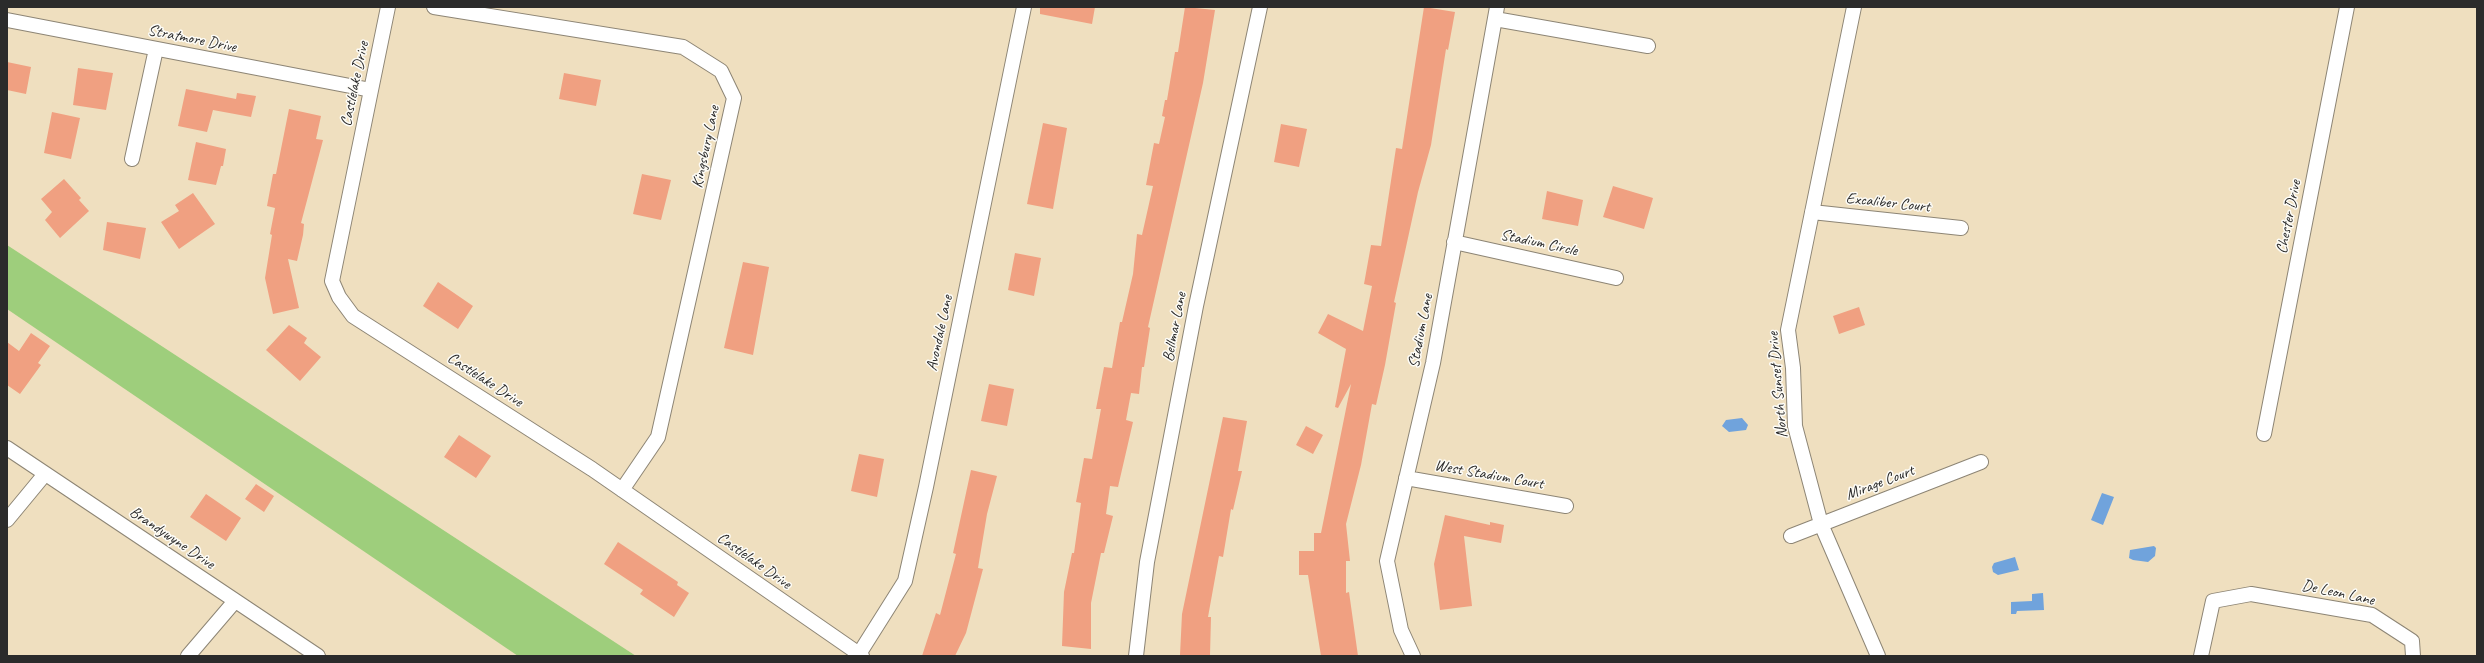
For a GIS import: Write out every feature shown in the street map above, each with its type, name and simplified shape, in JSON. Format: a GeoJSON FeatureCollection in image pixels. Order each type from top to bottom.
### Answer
{"type":"FeatureCollection","features":[{"type":"Feature","properties":{"kind":"street","name":"Castlelake Drive"},"geometry":{"type":"LineString","coordinates":[[388,7],[332,282],[339,297],[354,316],[622,490],[860,655]]}},
{"type":"Feature","properties":{"kind":"street","name":"Kingsbury Lane"},"geometry":{"type":"LineString","coordinates":[[434,7],[683,47],[721,71],[734,98],[658,437],[622,490]]}},
{"type":"Feature","properties":{"kind":"street","name":"Avondale Lane"},"geometry":{"type":"LineString","coordinates":[[860,655],[904,581],[926,487],[1024,7]]}},
{"type":"Feature","properties":{"kind":"street","name":"Bellmar Lane"},"geometry":{"type":"LineString","coordinates":[[1136,656],[1151,538],[1196,306],[1260,7]]}},
{"type":"Feature","properties":{"kind":"street","name":"North Sunset Drive"},"geometry":{"type":"LineString","coordinates":[[1854,7],[1788,330],[1792,368],[1795,426],[1821,524],[1878,656]]}},
{"type":"Feature","properties":{"kind":"street","name":"Chester Drive"},"geometry":{"type":"LineString","coordinates":[[2264,434],[2347,7]]}},
{"type":"Feature","properties":{"kind":"street"},"geometry":{"type":"LineString","coordinates":[[1496,13],[1648,46]]}},
{"type":"Feature","properties":{"kind":"street","name":"Stadium Lane"},"geometry":{"type":"LineString","coordinates":[[1413,656],[1401,630],[1387,561],[1433,363],[1496,13]]}},
{"type":"Feature","properties":{"kind":"street","name":"Stratmore Drive"},"geometry":{"type":"LineString","coordinates":[[7,20],[371,90]]}},
{"type":"Feature","properties":{"kind":"street"},"geometry":{"type":"LineString","coordinates":[[132,159],[156,49]]}},
{"type":"Feature","properties":{"kind":"street","name":"Excaliber Court"},"geometry":{"type":"LineString","coordinates":[[1812,212],[1961,228]]}},
{"type":"Feature","properties":{"kind":"street","name":"Stadium Circle"},"geometry":{"type":"LineString","coordinates":[[1454,242],[1616,278]]}},
{"type":"Feature","properties":{"kind":"street","name":"Brandywyne Drive"},"geometry":{"type":"LineString","coordinates":[[7,448],[318,656]]}},
{"type":"Feature","properties":{"kind":"street","name":"Mirage Court"},"geometry":{"type":"LineString","coordinates":[[1791,536],[1981,462]]}},
{"type":"Feature","properties":{"kind":"street"},"geometry":{"type":"LineString","coordinates":[[7,520],[45,474]]}},
{"type":"Feature","properties":{"kind":"street","name":"West Stadium Court"},"geometry":{"type":"LineString","coordinates":[[1406,478],[1566,506]]}},
{"type":"Feature","properties":{"kind":"street","name":"De Leon Lane"},"geometry":{"type":"LineString","coordinates":[[2200,656],[2213,601],[2251,594],[2372,616],[2412,640],[2413,656]]}},
{"type":"Feature","properties":{"kind":"street"},"geometry":{"type":"LineString","coordinates":[[188,656],[235,601]]}},
{"type":"Feature","properties":{"kind":"green space"},"geometry":{"type":"Polygon","coordinates":[[[7,245],[636,656],[518,656],[7,309],[7,245]]]}},
{"type":"Feature","properties":{"kind":"water"},"geometry":{"type":"Polygon","coordinates":[[[1742,418],[1748,425],[1746,430],[1729,432],[1722,426],[1726,420],[1742,418]]]}},
{"type":"Feature","properties":{"kind":"water"},"geometry":{"type":"Polygon","coordinates":[[[2102,493],[2114,497],[2103,525],[2091,520],[2102,493]]]}},
{"type":"Feature","properties":{"kind":"water"},"geometry":{"type":"Polygon","coordinates":[[[2154,546],[2156,548],[2155,556],[2148,562],[2129,558],[2130,550],[2154,546]]]}},
{"type":"Feature","properties":{"kind":"water"},"geometry":{"type":"Polygon","coordinates":[[[2015,557],[2019,570],[1998,575],[1993,572],[1992,567],[1994,563],[2015,557]]]}},
{"type":"Feature","properties":{"kind":"water"},"geometry":{"type":"Polygon","coordinates":[[[2043,593],[2044,610],[2017,611],[2016,614],[2011,614],[2011,602],[2032,601],[2032,594],[2043,593]]]}},
{"type":"Feature","properties":{"kind":"building"},"geometry":{"type":"Polygon","coordinates":[[[1040,7],[1095,7],[1092,24],[1040,14],[1040,7]]]}},
{"type":"Feature","properties":{"kind":"building"},"geometry":{"type":"Polygon","coordinates":[[[1185,7],[1215,10],[1203,83],[1148,327],[1150,328],[1144,367],[1142,367],[1139,394],[1131,393],[1126,420],[1133,422],[1118,487],[1110,486],[1106,514],[1113,516],[1104,553],[1101,553],[1091,603],[1091,649],[1062,646],[1064,592],[1072,553],[1074,553],[1081,503],[1076,502],[1084,458],[1092,459],[1101,409],[1096,409],[1104,367],[1112,368],[1120,322],[1122,322],[1133,274],[1137,234],[1142,235],[1153,186],[1146,185],[1154,143],[1159,144],[1165,117],[1162,116],[1165,100],[1167,100],[1175,52],[1178,52],[1185,7]]]}},
{"type":"Feature","properties":{"kind":"building"},"geometry":{"type":"Polygon","coordinates":[[[1424,7],[1455,12],[1448,50],[1446,49],[1431,145],[1418,192],[1394,302],[1396,303],[1385,365],[1376,405],[1372,404],[1361,465],[1346,524],[1350,561],[1346,561],[1346,593],[1349,592],[1358,656],[1321,656],[1308,575],[1299,575],[1299,551],[1314,551],[1314,533],[1321,533],[1351,384],[1338,408],[1335,407],[1346,349],[1318,333],[1328,314],[1363,331],[1372,286],[1364,284],[1371,245],[1381,246],[1396,148],[1402,149],[1424,7]]]}},
{"type":"Feature","properties":{"kind":"building"},"geometry":{"type":"Polygon","coordinates":[[[7,62],[31,67],[26,94],[7,90],[7,62]]]}},
{"type":"Feature","properties":{"kind":"building"},"geometry":{"type":"Polygon","coordinates":[[[78,68],[113,73],[106,110],[73,105],[78,68]]]}},
{"type":"Feature","properties":{"kind":"building"},"geometry":{"type":"Polygon","coordinates":[[[564,73],[601,80],[596,106],[559,99],[564,73]]]}},
{"type":"Feature","properties":{"kind":"building"},"geometry":{"type":"Polygon","coordinates":[[[186,89],[236,99],[237,93],[256,96],[251,117],[213,110],[207,132],[178,126],[186,89]]]}},
{"type":"Feature","properties":{"kind":"building"},"geometry":{"type":"Polygon","coordinates":[[[289,109],[321,116],[316,139],[323,140],[301,223],[304,224],[303,235],[297,261],[288,259],[299,308],[273,314],[265,278],[272,235],[270,234],[275,208],[267,206],[273,174],[276,174],[289,109]]]}},
{"type":"Feature","properties":{"kind":"building"},"geometry":{"type":"Polygon","coordinates":[[[52,112],[80,118],[71,159],[44,153],[52,112]]]}},
{"type":"Feature","properties":{"kind":"building"},"geometry":{"type":"Polygon","coordinates":[[[1043,123],[1067,128],[1053,209],[1027,204],[1043,123]]]}},
{"type":"Feature","properties":{"kind":"building"},"geometry":{"type":"Polygon","coordinates":[[[1281,124],[1307,129],[1299,167],[1274,162],[1281,124]]]}},
{"type":"Feature","properties":{"kind":"building"},"geometry":{"type":"Polygon","coordinates":[[[196,142],[226,149],[223,166],[221,166],[216,185],[188,180],[196,142]]]}},
{"type":"Feature","properties":{"kind":"building"},"geometry":{"type":"Polygon","coordinates":[[[642,174],[671,180],[661,220],[633,214],[642,174]]]}},
{"type":"Feature","properties":{"kind":"building"},"geometry":{"type":"Polygon","coordinates":[[[64,179],[81,198],[79,200],[89,211],[60,238],[45,220],[52,212],[41,199],[64,179]]]}},
{"type":"Feature","properties":{"kind":"building"},"geometry":{"type":"Polygon","coordinates":[[[1613,186],[1653,198],[1644,229],[1603,217],[1613,186]]]}},
{"type":"Feature","properties":{"kind":"building"},"geometry":{"type":"Polygon","coordinates":[[[1547,191],[1583,200],[1578,226],[1542,219],[1547,191]]]}},
{"type":"Feature","properties":{"kind":"building"},"geometry":{"type":"Polygon","coordinates":[[[193,193],[215,224],[179,249],[161,222],[179,211],[175,205],[193,193]]]}},
{"type":"Feature","properties":{"kind":"building"},"geometry":{"type":"Polygon","coordinates":[[[107,222],[146,228],[140,259],[103,250],[107,222]]]}},
{"type":"Feature","properties":{"kind":"building"},"geometry":{"type":"Polygon","coordinates":[[[1015,253],[1041,258],[1034,296],[1008,290],[1015,253]]]}},
{"type":"Feature","properties":{"kind":"building"},"geometry":{"type":"Polygon","coordinates":[[[743,262],[769,267],[753,355],[724,348],[743,262]]]}},
{"type":"Feature","properties":{"kind":"building"},"geometry":{"type":"Polygon","coordinates":[[[438,282],[473,306],[458,329],[423,306],[438,282]]]}},
{"type":"Feature","properties":{"kind":"building"},"geometry":{"type":"Polygon","coordinates":[[[1859,307],[1865,325],[1839,334],[1833,316],[1859,307]]]}},
{"type":"Feature","properties":{"kind":"building"},"geometry":{"type":"Polygon","coordinates":[[[289,325],[307,338],[304,343],[321,357],[300,381],[266,350],[289,325]]]}},
{"type":"Feature","properties":{"kind":"building"},"geometry":{"type":"Polygon","coordinates":[[[31,333],[50,346],[38,363],[41,365],[20,394],[7,385],[7,342],[19,351],[31,333]]]}},
{"type":"Feature","properties":{"kind":"building"},"geometry":{"type":"Polygon","coordinates":[[[989,384],[1014,389],[1007,426],[981,421],[989,384]]]}},
{"type":"Feature","properties":{"kind":"building"},"geometry":{"type":"Polygon","coordinates":[[[1223,417],[1247,421],[1238,471],[1242,471],[1233,510],[1231,509],[1223,557],[1219,556],[1208,617],[1211,617],[1210,655],[1180,655],[1182,614],[1223,417]]]}},
{"type":"Feature","properties":{"kind":"building"},"geometry":{"type":"Polygon","coordinates":[[[1306,426],[1323,435],[1313,454],[1296,445],[1306,426]]]}},
{"type":"Feature","properties":{"kind":"building"},"geometry":{"type":"Polygon","coordinates":[[[459,435],[491,456],[476,478],[444,457],[459,435]]]}},
{"type":"Feature","properties":{"kind":"building"},"geometry":{"type":"Polygon","coordinates":[[[859,454],[884,459],[877,497],[851,491],[859,454]]]}},
{"type":"Feature","properties":{"kind":"building"},"geometry":{"type":"Polygon","coordinates":[[[971,470],[997,476],[987,514],[978,568],[983,569],[966,633],[955,656],[922,656],[936,613],[940,615],[956,554],[953,553],[971,470]]]}},
{"type":"Feature","properties":{"kind":"building"},"geometry":{"type":"Polygon","coordinates":[[[256,484],[274,496],[264,512],[245,499],[256,484]]]}},
{"type":"Feature","properties":{"kind":"building"},"geometry":{"type":"Polygon","coordinates":[[[206,494],[241,518],[226,541],[190,517],[206,494]]]}},
{"type":"Feature","properties":{"kind":"building"},"geometry":{"type":"Polygon","coordinates":[[[1445,515],[1490,525],[1490,522],[1504,525],[1501,543],[1464,536],[1472,606],[1440,610],[1434,564],[1445,515]]]}},
{"type":"Feature","properties":{"kind":"building"},"geometry":{"type":"Polygon","coordinates":[[[618,542],[678,582],[677,585],[689,593],[674,617],[640,594],[643,590],[604,564],[618,542]]]}}]}
